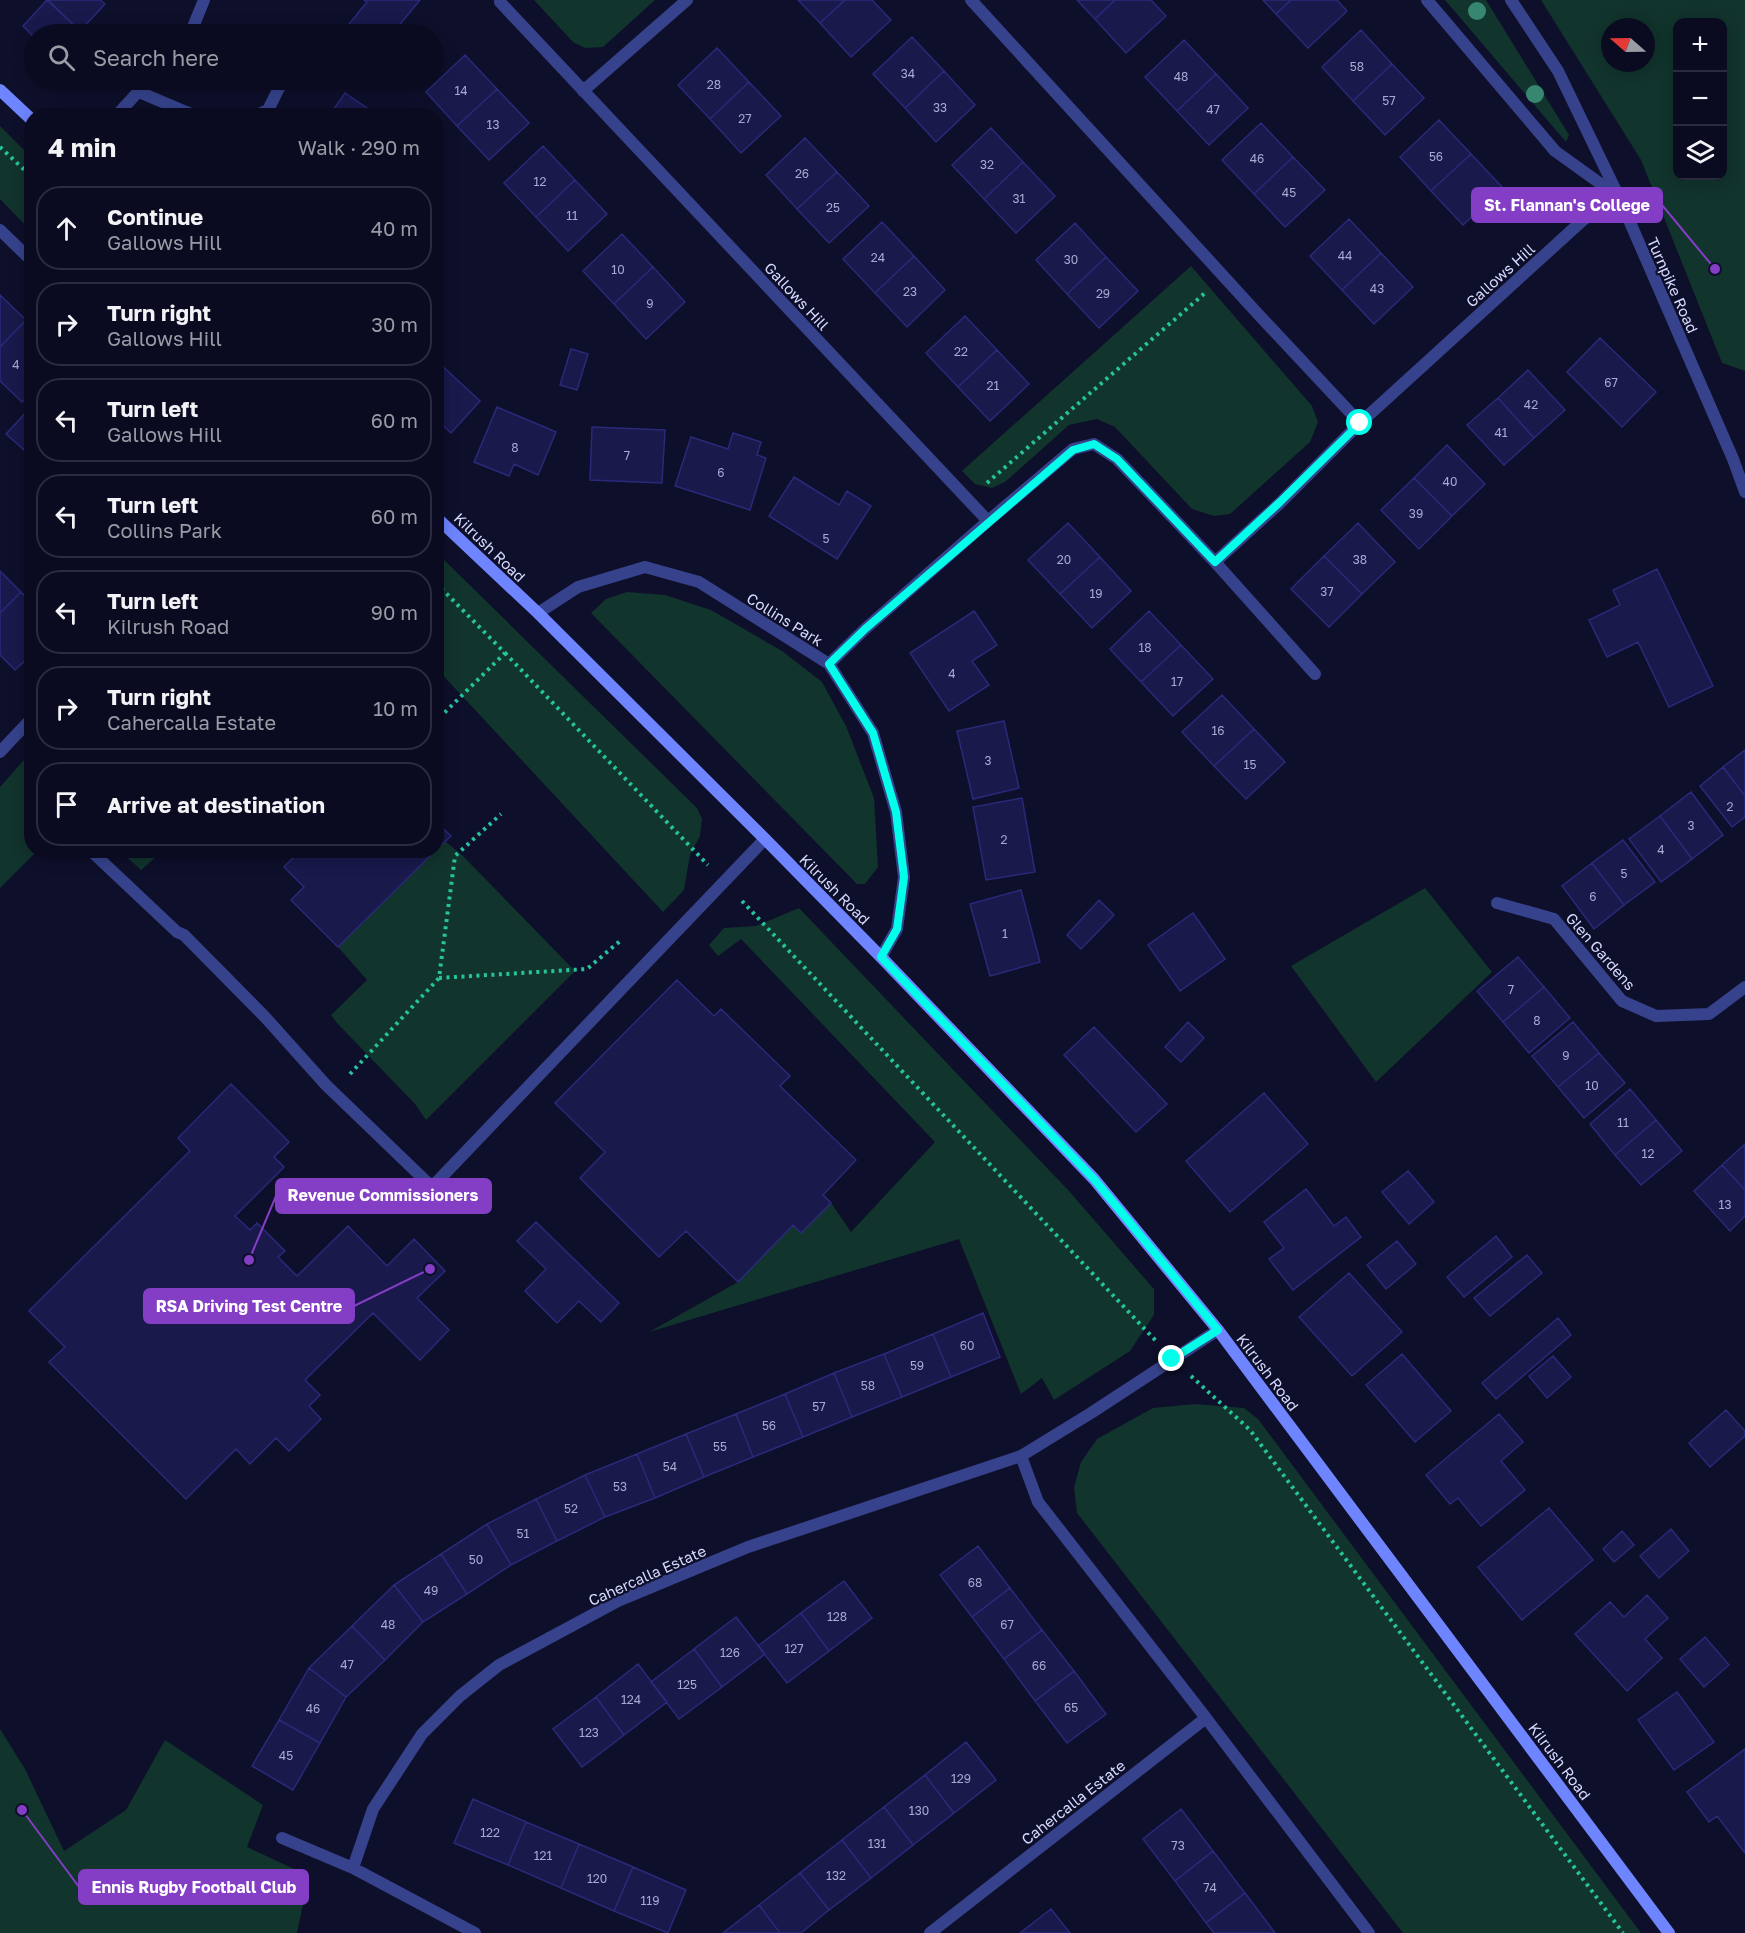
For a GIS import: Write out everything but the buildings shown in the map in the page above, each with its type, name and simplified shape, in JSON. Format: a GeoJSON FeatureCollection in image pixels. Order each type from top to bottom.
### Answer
{"type":"FeatureCollection","features":[{"type":"Feature","properties":{"kind":"main road"},"geometry":{"type":"LineString","coordinates":[[0,90],[24,112]]}},
{"type":"Feature","properties":{"kind":"main road","name":"Kilrush Road"},"geometry":{"type":"LineString","coordinates":[[444,525],[538,613],[765,839],[1094,1179],[1218,1330],[1670,1933]]}},
{"type":"Feature","properties":{"kind":"street"},"geometry":{"type":"LineString","coordinates":[[194,24],[204,0]]}},
{"type":"Feature","properties":{"kind":"street"},"geometry":{"type":"LineString","coordinates":[[583,92],[687,0]]}},
{"type":"Feature","properties":{"kind":"street"},"geometry":{"type":"LineString","coordinates":[[971,0],[1360,423]]}},
{"type":"Feature","properties":{"kind":"street"},"geometry":{"type":"LineString","coordinates":[[1426,0],[1555,151],[1619,197]]}},
{"type":"Feature","properties":{"kind":"street","name":"Turnpike Road"},"geometry":{"type":"LineString","coordinates":[[1511,0],[1558,71],[1619,197],[1745,492]]}},
{"type":"Feature","properties":{"kind":"street","name":"Gallows Hill"},"geometry":{"type":"LineString","coordinates":[[500,2],[988,521]]}},
{"type":"Feature","properties":{"kind":"street"},"geometry":{"type":"LineString","coordinates":[[269,108],[278,90]]}},
{"type":"Feature","properties":{"kind":"street"},"geometry":{"type":"LineString","coordinates":[[124,108],[140,92],[177,108]]}},
{"type":"Feature","properties":{"kind":"street","name":"Gallows Hill"},"geometry":{"type":"LineString","coordinates":[[1215,562],[1360,423],[1583,219],[1619,197]]}},
{"type":"Feature","properties":{"kind":"street"},"geometry":{"type":"LineString","coordinates":[[0,230],[24,253]]}},
{"type":"Feature","properties":{"kind":"street"},"geometry":{"type":"LineString","coordinates":[[829,664],[865,629],[988,521],[1073,450],[1094,444],[1117,459],[1215,562],[1316,674]]}},
{"type":"Feature","properties":{"kind":"street","name":"Collins Park"},"geometry":{"type":"LineString","coordinates":[[538,613],[578,586],[645,567],[699,582],[829,664],[873,733],[896,812],[904,877],[897,929],[881,957]]}},
{"type":"Feature","properties":{"kind":"street"},"geometry":{"type":"LineString","coordinates":[[2,745],[24,725]]}},
{"type":"Feature","properties":{"kind":"street"},"geometry":{"type":"LineString","coordinates":[[98,858],[177,932],[184,935],[265,1017],[333,1092],[432,1187],[765,839]]}},
{"type":"Feature","properties":{"kind":"street","name":"Glen Gardens"},"geometry":{"type":"LineString","coordinates":[[1497,903],[1554,919],[1622,1000],[1656,1016],[1709,1014],[1745,987]]}},
{"type":"Feature","properties":{"kind":"street","name":"Cahercalla Estate"},"geometry":{"type":"LineString","coordinates":[[353,1869],[373,1809],[422,1734],[460,1696],[499,1665],[618,1601],[748,1547],[1021,1456],[1218,1330]]}},
{"type":"Feature","properties":{"kind":"street"},"geometry":{"type":"LineString","coordinates":[[1021,1456],[1038,1502],[1369,1933]]}},
{"type":"Feature","properties":{"kind":"street","name":"Cahercalla Estate"},"geometry":{"type":"LineString","coordinates":[[930,1933],[1206,1718]]}},
{"type":"Feature","properties":{"kind":"street"},"geometry":{"type":"LineString","coordinates":[[282,1838],[353,1869],[475,1933]]}},
{"type":"Feature","properties":{"kind":"path"},"geometry":{"type":"LineString","coordinates":[[0,147],[24,170]]}},
{"type":"Feature","properties":{"kind":"path"},"geometry":{"type":"LineString","coordinates":[[968,499],[1224,277]]}},
{"type":"Feature","properties":{"kind":"path"},"geometry":{"type":"LineString","coordinates":[[444,591],[724,882],[1172,1359],[1250,1430],[1623,1933]]}},
{"type":"Feature","properties":{"kind":"path"},"geometry":{"type":"LineString","coordinates":[[444,713],[505,653]]}},
{"type":"Feature","properties":{"kind":"path"},"geometry":{"type":"LineString","coordinates":[[333,1092],[439,978],[455,856],[501,814]]}},
{"type":"Feature","properties":{"kind":"path"},"geometry":{"type":"LineString","coordinates":[[439,978],[587,969],[620,941]]}},
{"type":"Feature","properties":{"kind":"green space"},"geometry":{"type":"Polygon","coordinates":[[[534,0],[655,0],[603,47],[585,48],[573,42],[534,0]]]}},
{"type":"Feature","properties":{"kind":"green space"},"geometry":{"type":"Polygon","coordinates":[[[1445,0],[1486,0],[1569,135],[1566,142],[1445,0]]]}},
{"type":"Feature","properties":{"kind":"green space"},"geometry":{"type":"Polygon","coordinates":[[[1541,0],[1745,0],[1745,371],[1722,363],[1641,160],[1541,0]]]}},
{"type":"Feature","properties":{"kind":"green space"},"geometry":{"type":"Polygon","coordinates":[[[0,126],[24,150],[24,224],[0,199],[0,126]]]}},
{"type":"Feature","properties":{"kind":"green space"},"geometry":{"type":"Polygon","coordinates":[[[1191,266],[1312,406],[1318,422],[1310,442],[1230,514],[1214,516],[1192,509],[1115,427],[1097,419],[1069,425],[1005,482],[992,488],[975,484],[962,471],[1191,266]]]}},
{"type":"Feature","properties":{"kind":"green space"},"geometry":{"type":"Polygon","coordinates":[[[444,560],[697,808],[702,819],[700,836],[690,855],[684,890],[663,912],[444,677],[444,560]]]}},
{"type":"Feature","properties":{"kind":"green space"},"geometry":{"type":"Polygon","coordinates":[[[627,592],[665,595],[711,610],[782,651],[822,682],[846,726],[874,798],[878,867],[865,884],[857,884],[591,613],[606,599],[627,592]]]}},
{"type":"Feature","properties":{"kind":"green space"},"geometry":{"type":"Polygon","coordinates":[[[24,760],[24,858],[30,858],[0,888],[0,787],[24,760]]]}},
{"type":"Feature","properties":{"kind":"green space"},"geometry":{"type":"Polygon","coordinates":[[[444,842],[463,856],[575,971],[426,1120],[415,1104],[331,1015],[367,980],[338,947],[428,858],[444,858],[444,842]]]}},
{"type":"Feature","properties":{"kind":"green space"},"geometry":{"type":"Polygon","coordinates":[[[128,858],[155,858],[141,870],[128,858]]]}},
{"type":"Feature","properties":{"kind":"green space"},"geometry":{"type":"Polygon","coordinates":[[[1425,888],[1492,972],[1376,1082],[1291,966],[1425,888]]]}},
{"type":"Feature","properties":{"kind":"green space"},"geometry":{"type":"Polygon","coordinates":[[[799,908],[1069,1191],[1154,1289],[1154,1315],[1130,1351],[1054,1400],[1042,1378],[1021,1394],[959,1239],[649,1332],[738,1282],[793,1225],[801,1233],[831,1203],[851,1232],[935,1142],[741,939],[718,956],[709,945],[724,928],[756,926],[799,908]]]}},
{"type":"Feature","properties":{"kind":"green space"},"geometry":{"type":"Polygon","coordinates":[[[1195,1404],[1244,1408],[1258,1419],[1641,1933],[1403,1933],[1077,1513],[1074,1487],[1081,1462],[1097,1439],[1153,1408],[1195,1404]]]}},
{"type":"Feature","properties":{"kind":"green space"},"geometry":{"type":"Polygon","coordinates":[[[0,1729],[25,1769],[64,1851],[126,1810],[165,1740],[263,1805],[247,1847],[309,1876],[297,1933],[0,1933],[0,1729]]]}},
{"type":"Feature","properties":{"kind":"place","name":"St. Flannan's College"},"geometry":{"type":"Point","coordinates":[1715,269]}},
{"type":"Feature","properties":{"kind":"place","name":"Revenue Commissioners"},"geometry":{"type":"Point","coordinates":[249,1260]}},
{"type":"Feature","properties":{"kind":"place","name":"RSA Driving Test Centre"},"geometry":{"type":"Point","coordinates":[430,1269]}},
{"type":"Feature","properties":{"kind":"place","name":"Ennis Rugby Football Club"},"geometry":{"type":"Point","coordinates":[22,1810]}},
{"type":"Feature","properties":{"kind":"route"},"geometry":{"type":"LineString","coordinates":[[1172,1359],[1218,1330],[1094,1179],[881,957],[897,929],[904,877],[896,812],[873,733],[829,664],[865,629],[988,521],[1073,450],[1094,444],[1117,459],[1215,562],[1360,423]]}}]}
